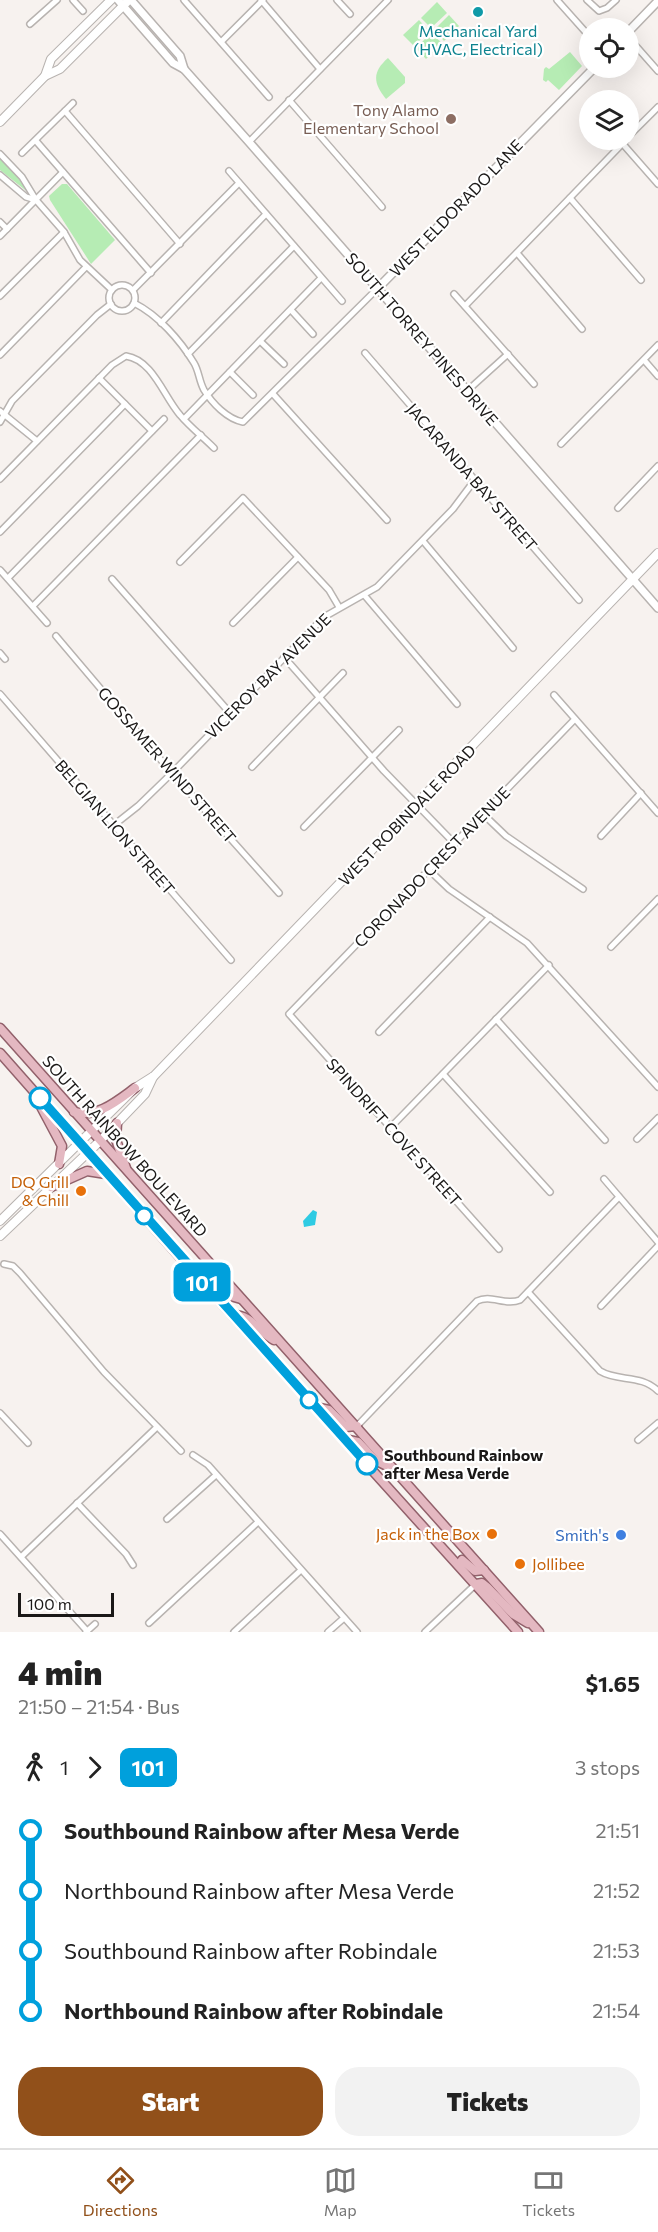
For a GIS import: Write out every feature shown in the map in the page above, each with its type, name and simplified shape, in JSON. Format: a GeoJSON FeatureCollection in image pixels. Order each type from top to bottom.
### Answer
{"type":"FeatureCollection","features":[{"type":"Feature","properties":{"kind":"main road"},"geometry":{"type":"LineString","coordinates":[[45,76],[51,59],[111,0]]}},
{"type":"Feature","properties":{"kind":"main road"},"geometry":{"type":"LineString","coordinates":[[0,122],[45,76],[60,69],[121,3],[130,0]]}},
{"type":"Feature","properties":{"kind":"main road","name":"WEST ROBINDALE ROAD"},"geometry":{"type":"LineString","coordinates":[[0,1221],[135,1088],[154,1076],[658,553]]}},
{"type":"Feature","properties":{"kind":"main road","name":"SOUTH RAINBOW BOULEVARD"},"geometry":{"type":"LineString","coordinates":[[1,1030],[538,1630]]}},
{"type":"Feature","properties":{"kind":"main road","name":"SOUTH RAINBOW BOULEVARD"},"geometry":{"type":"LineString","coordinates":[[0,1053],[182,1260],[445,1548],[518,1632]]}},
{"type":"Feature","properties":{"kind":"main road","name":"WEST ROBINDALE ROAD"},"geometry":{"type":"LineString","coordinates":[[0,1236],[100,1141],[145,1094],[154,1076]]}},
{"type":"Feature","properties":{"kind":"main road"},"geometry":{"type":"LineString","coordinates":[[31,1087],[62,1146],[59,1164]]}},
{"type":"Feature","properties":{"kind":"main road"},"geometry":{"type":"LineString","coordinates":[[74,1112],[85,1114],[99,1111],[135,1088]]}},
{"type":"Feature","properties":{"kind":"main road"},"geometry":{"type":"LineString","coordinates":[[117,1123],[116,1140],[127,1172]]}},
{"type":"Feature","properties":{"kind":"main road"},"geometry":{"type":"LineString","coordinates":[[51,1187],[87,1171],[106,1174]]}},
{"type":"Feature","properties":{"kind":"main road"},"geometry":{"type":"LineString","coordinates":[[0,1228],[9,1218],[7,1214]]}},
{"type":"Feature","properties":{"kind":"main road"},"geometry":{"type":"LineString","coordinates":[[182,1260],[202,1269],[227,1295],[241,1299]]}},
{"type":"Feature","properties":{"kind":"main road"},"geometry":{"type":"LineString","coordinates":[[232,1315],[244,1316],[261,1332],[282,1344]]}},
{"type":"Feature","properties":{"kind":"main road"},"geometry":{"type":"LineString","coordinates":[[315,1407],[329,1410],[346,1427],[357,1426]]}},
{"type":"Feature","properties":{"kind":"main road"},"geometry":{"type":"LineString","coordinates":[[344,1439],[358,1442],[375,1460],[397,1471]]}},
{"type":"Feature","properties":{"kind":"main road"},"geometry":{"type":"LineString","coordinates":[[445,1548],[458,1555],[472,1570],[484,1570]]}},
{"type":"Feature","properties":{"kind":"main road"},"geometry":{"type":"LineString","coordinates":[[476,1584],[487,1587],[513,1614],[538,1630]]}},
{"type":"Feature","properties":{"kind":"street"},"geometry":{"type":"LineString","coordinates":[[30,24],[57,0]]}},
{"type":"Feature","properties":{"kind":"street"},"geometry":{"type":"LineString","coordinates":[[73,0],[83,11]]}},
{"type":"Feature","properties":{"kind":"street","name":"SOUTH TORREY PINES DRIVE"},"geometry":{"type":"LineString","coordinates":[[130,0],[180,56],[184,69]]}},
{"type":"Feature","properties":{"kind":"street"},"geometry":{"type":"LineString","coordinates":[[184,0],[269,97]]}},
{"type":"Feature","properties":{"kind":"street"},"geometry":{"type":"LineString","coordinates":[[221,42],[262,0],[320,69]]}},
{"type":"Feature","properties":{"kind":"street"},"geometry":{"type":"LineString","coordinates":[[337,0],[350,14]]}},
{"type":"Feature","properties":{"kind":"street"},"geometry":{"type":"LineString","coordinates":[[249,142],[386,0]]}},
{"type":"Feature","properties":{"kind":"street"},"geometry":{"type":"LineString","coordinates":[[557,0],[579,25]]}},
{"type":"Feature","properties":{"kind":"street"},"geometry":{"type":"LineString","coordinates":[[587,0],[599,10],[607,8],[615,0]]}},
{"type":"Feature","properties":{"kind":"street"},"geometry":{"type":"LineString","coordinates":[[639,21],[658,1]]}},
{"type":"Feature","properties":{"kind":"street","name":"SOUTH TORREY PINES DRIVE"},"geometry":{"type":"LineString","coordinates":[[121,3],[173,63],[184,69],[249,142],[658,609]]}},
{"type":"Feature","properties":{"kind":"street"},"geometry":{"type":"LineString","coordinates":[[639,49],[658,70]]}},
{"type":"Feature","properties":{"kind":"street","name":"WEST ELDORADO LANE"},"geometry":{"type":"LineString","coordinates":[[208,395],[230,418],[240,422],[246,421],[584,78]]}},
{"type":"Feature","properties":{"kind":"street"},"geometry":{"type":"LineString","coordinates":[[289,100],[382,207]]}},
{"type":"Feature","properties":{"kind":"street"},"geometry":{"type":"LineString","coordinates":[[22,153],[73,103]]}},
{"type":"Feature","properties":{"kind":"street"},"geometry":{"type":"LineString","coordinates":[[639,126],[658,106]]}},
{"type":"Feature","properties":{"kind":"street"},"geometry":{"type":"LineString","coordinates":[[65,111],[180,244]]}},
{"type":"Feature","properties":{"kind":"street"},"geometry":{"type":"LineString","coordinates":[[36,141],[151,273]]}},
{"type":"Feature","properties":{"kind":"street"},"geometry":{"type":"LineString","coordinates":[[465,306],[616,150]]}},
{"type":"Feature","properties":{"kind":"street"},"geometry":{"type":"LineString","coordinates":[[633,150],[658,184]]}},
{"type":"Feature","properties":{"kind":"street"},"geometry":{"type":"LineString","coordinates":[[0,154],[22,177],[36,200],[64,232],[86,267],[112,290]]}},
{"type":"Feature","properties":{"kind":"street"},"geometry":{"type":"LineString","coordinates":[[229,171],[342,301]]}},
{"type":"Feature","properties":{"kind":"street"},"geometry":{"type":"LineString","coordinates":[[0,236],[63,172]]}},
{"type":"Feature","properties":{"kind":"street"},"geometry":{"type":"LineString","coordinates":[[0,175],[26,196],[36,200]]}},
{"type":"Feature","properties":{"kind":"street"},"geometry":{"type":"LineString","coordinates":[[133,290],[239,183]]}},
{"type":"Feature","properties":{"kind":"street"},"geometry":{"type":"LineString","coordinates":[[570,198],[641,280]]}},
{"type":"Feature","properties":{"kind":"street"},"geometry":{"type":"LineString","coordinates":[[161,323],[266,214]]}},
{"type":"Feature","properties":{"kind":"street"},"geometry":{"type":"LineString","coordinates":[[0,222],[7,229]]}},
{"type":"Feature","properties":{"kind":"street"},"geometry":{"type":"LineString","coordinates":[[0,296],[64,232]]}},
{"type":"Feature","properties":{"kind":"street"},"geometry":{"type":"LineString","coordinates":[[188,354],[294,246]]}},
{"type":"Feature","properties":{"kind":"street"},"geometry":{"type":"LineString","coordinates":[[517,253],[582,329]]}},
{"type":"Feature","properties":{"kind":"street"},"geometry":{"type":"LineString","coordinates":[[0,355],[86,267]]}},
{"type":"Feature","properties":{"kind":"street"},"geometry":{"type":"LineString","coordinates":[[184,419],[321,278]]}},
{"type":"Feature","properties":{"kind":"street"},"geometry":{"type":"LineString","coordinates":[[133,290],[122,285],[112,290],[109,297],[111,304],[117,310],[125,310],[134,303]]}},
{"type":"Feature","properties":{"kind":"street"},"geometry":{"type":"LineString","coordinates":[[133,290],[134,303],[161,323],[188,354],[208,395]]}},
{"type":"Feature","properties":{"kind":"street"},"geometry":{"type":"LineString","coordinates":[[454,294],[534,384]]}},
{"type":"Feature","properties":{"kind":"street"},"geometry":{"type":"LineString","coordinates":[[0,422],[3,412],[12,401],[97,315],[111,304]]}},
{"type":"Feature","properties":{"kind":"street"},"geometry":{"type":"LineString","coordinates":[[291,310],[313,334]]}},
{"type":"Feature","properties":{"kind":"street"},"geometry":{"type":"LineString","coordinates":[[260,341],[284,364]]}},
{"type":"Feature","properties":{"kind":"street"},"geometry":{"type":"LineString","coordinates":[[561,444],[658,345]]}},
{"type":"Feature","properties":{"kind":"street","name":"JACARANDA BAY STREET"},"geometry":{"type":"LineString","coordinates":[[365,353],[579,600]]}},
{"type":"Feature","properties":{"kind":"street"},"geometry":{"type":"LineString","coordinates":[[467,391],[508,354]]}},
{"type":"Feature","properties":{"kind":"street"},"geometry":{"type":"LineString","coordinates":[[0,479],[119,358],[126,356],[137,360],[158,381],[184,419],[214,448]]}},
{"type":"Feature","properties":{"kind":"street"},"geometry":{"type":"LineString","coordinates":[[644,360],[658,376]]}},
{"type":"Feature","properties":{"kind":"street"},"geometry":{"type":"LineString","coordinates":[[230,372],[253,395]]}},
{"type":"Feature","properties":{"kind":"street"},"geometry":{"type":"LineString","coordinates":[[99,378],[152,431]]}},
{"type":"Feature","properties":{"kind":"street"},"geometry":{"type":"LineString","coordinates":[[273,394],[387,520]]}},
{"type":"Feature","properties":{"kind":"street"},"geometry":{"type":"LineString","coordinates":[[0,532],[125,404]]}},
{"type":"Feature","properties":{"kind":"street"},"geometry":{"type":"LineString","coordinates":[[3,412],[37,441]]}},
{"type":"Feature","properties":{"kind":"street"},"geometry":{"type":"LineString","coordinates":[[8,578],[164,419]]}},
{"type":"Feature","properties":{"kind":"street"},"geometry":{"type":"LineString","coordinates":[[33,606],[201,435]]}},
{"type":"Feature","properties":{"kind":"street"},"geometry":{"type":"LineString","coordinates":[[618,508],[658,466]]}},
{"type":"Feature","properties":{"kind":"street","name":"VICEROY BAY AVENUE"},"geometry":{"type":"LineString","coordinates":[[114,825],[138,806],[172,773],[324,617],[339,607],[365,596],[423,541],[453,509],[474,481]]}},
{"type":"Feature","properties":{"kind":"street"},"geometry":{"type":"LineString","coordinates":[[180,562],[243,498],[329,590],[339,607]]}},
{"type":"Feature","properties":{"kind":"street"},"geometry":{"type":"LineString","coordinates":[[423,541],[513,648]]}},
{"type":"Feature","properties":{"kind":"street"},"geometry":{"type":"LineString","coordinates":[[233,623],[298,557]]}},
{"type":"Feature","properties":{"kind":"street"},"geometry":{"type":"LineString","coordinates":[[0,570],[47,623]]}},
{"type":"Feature","properties":{"kind":"street"},"geometry":{"type":"LineString","coordinates":[[112,579],[230,713]]}},
{"type":"Feature","properties":{"kind":"street"},"geometry":{"type":"LineString","coordinates":[[365,596],[457,704]]}},
{"type":"Feature","properties":{"kind":"street","name":"GOSSAMER WIND STREET"},"geometry":{"type":"LineString","coordinates":[[56,636],[172,773],[279,893]]}},
{"type":"Feature","properties":{"kind":"street"},"geometry":{"type":"LineString","coordinates":[[0,653],[5,659]]}},
{"type":"Feature","properties":{"kind":"street"},"geometry":{"type":"LineString","coordinates":[[284,657],[416,806],[455,844]]}},
{"type":"Feature","properties":{"kind":"street"},"geometry":{"type":"LineString","coordinates":[[252,767],[343,673]]}},
{"type":"Feature","properties":{"kind":"street","name":"BELGIAN LION STREET"},"geometry":{"type":"LineString","coordinates":[[0,694],[231,960]]}},
{"type":"Feature","properties":{"kind":"street"},"geometry":{"type":"LineString","coordinates":[[554,694],[658,813]]}},
{"type":"Feature","properties":{"kind":"street","name":"CORONADO CREST AVENUE"},"geometry":{"type":"LineString","coordinates":[[289,1014],[575,719]]}},
{"type":"Feature","properties":{"kind":"street"},"geometry":{"type":"LineString","coordinates":[[304,827],[399,730]]}},
{"type":"Feature","properties":{"kind":"street"},"geometry":{"type":"LineString","coordinates":[[601,836],[641,793]]}},
{"type":"Feature","properties":{"kind":"street"},"geometry":{"type":"LineString","coordinates":[[483,814],[506,836],[583,889]]}},
{"type":"Feature","properties":{"kind":"street"},"geometry":{"type":"LineString","coordinates":[[429,870],[449,889],[527,943],[658,1087]]}},
{"type":"Feature","properties":{"kind":"street"},"geometry":{"type":"LineString","coordinates":[[611,948],[658,898]]}},
{"type":"Feature","properties":{"kind":"street"},"geometry":{"type":"LineString","coordinates":[[379,1032],[490,917]]}},
{"type":"Feature","properties":{"kind":"street"},"geometry":{"type":"LineString","coordinates":[[390,1128],[549,965]]}},
{"type":"Feature","properties":{"kind":"street","name":"SPINDRIFT COVE STREET"},"geometry":{"type":"LineString","coordinates":[[289,1014],[499,1249]]}},
{"type":"Feature","properties":{"kind":"street"},"geometry":{"type":"LineString","coordinates":[[496,1019],[604,1140]]}},
{"type":"Feature","properties":{"kind":"street"},"geometry":{"type":"LineString","coordinates":[[443,1074],[550,1192]]}},
{"type":"Feature","properties":{"kind":"street"},"geometry":{"type":"LineString","coordinates":[[637,1139],[658,1118]]}},
{"type":"Feature","properties":{"kind":"street"},"geometry":{"type":"LineString","coordinates":[[601,1306],[658,1244],[604,1179]]}},
{"type":"Feature","properties":{"kind":"street"},"geometry":{"type":"LineString","coordinates":[[357,1426],[477,1301],[487,1298],[507,1304],[520,1300],[619,1197]]}},
{"type":"Feature","properties":{"kind":"street"},"geometry":{"type":"LineString","coordinates":[[4,1264],[13,1266],[20,1273],[104,1372],[181,1451]]}},
{"type":"Feature","properties":{"kind":"street"},"geometry":{"type":"LineString","coordinates":[[528,1292],[600,1371],[609,1375],[642,1380],[658,1391]]}},
{"type":"Feature","properties":{"kind":"street"},"geometry":{"type":"LineString","coordinates":[[0,1413],[28,1443]]}},
{"type":"Feature","properties":{"kind":"street"},"geometry":{"type":"LineString","coordinates":[[638,1440],[658,1423]]}},
{"type":"Feature","properties":{"kind":"street"},"geometry":{"type":"LineString","coordinates":[[21,1557],[157,1427]]}},
{"type":"Feature","properties":{"kind":"street"},"geometry":{"type":"LineString","coordinates":[[193,1455],[204,1461],[357,1632]]}},
{"type":"Feature","properties":{"kind":"street"},"geometry":{"type":"LineString","coordinates":[[167,1519],[216,1474]]}},
{"type":"Feature","properties":{"kind":"street"},"geometry":{"type":"LineString","coordinates":[[77,1503],[126,1554],[133,1565]]}},
{"type":"Feature","properties":{"kind":"street"},"geometry":{"type":"LineString","coordinates":[[149,1623],[258,1522]]}},
{"type":"Feature","properties":{"kind":"street"},"geometry":{"type":"LineString","coordinates":[[0,1534],[87,1632],[95,1624]]}},
{"type":"Feature","properties":{"kind":"street"},"geometry":{"type":"LineString","coordinates":[[234,1632],[301,1570]]}},
{"type":"Feature","properties":{"kind":"street"},"geometry":{"type":"LineString","coordinates":[[425,1632],[476,1584]]}},
{"type":"Feature","properties":{"kind":"street"},"geometry":{"type":"LineString","coordinates":[[328,1632],[344,1618]]}},
{"type":"Feature","properties":{"kind":"green space"},"geometry":{"type":"Polygon","coordinates":[[[437,2],[447,13],[431,28],[421,18],[437,2]]]}},
{"type":"Feature","properties":{"kind":"green space"},"geometry":{"type":"Polygon","coordinates":[[[449,15],[459,26],[444,41],[434,30],[449,15]]]}},
{"type":"Feature","properties":{"kind":"green space"},"geometry":{"type":"Polygon","coordinates":[[[419,20],[429,31],[414,46],[403,35],[419,20]]]}},
{"type":"Feature","properties":{"kind":"green space"},"geometry":{"type":"Polygon","coordinates":[[[431,33],[442,43],[426,59],[416,48],[431,33]]]}},
{"type":"Feature","properties":{"kind":"green space"},"geometry":{"type":"Polygon","coordinates":[[[570,52],[579,62],[579,69],[559,90],[548,80],[546,82],[543,80],[544,69],[546,67],[549,69],[570,52]]]}},
{"type":"Feature","properties":{"kind":"green space"},"geometry":{"type":"Polygon","coordinates":[[[388,58],[405,77],[405,83],[386,99],[376,78],[379,68],[388,58]]]}},
{"type":"Feature","properties":{"kind":"green space"},"geometry":{"type":"Polygon","coordinates":[[[0,159],[18,177],[29,193],[0,170],[0,159]]]}},
{"type":"Feature","properties":{"kind":"green space"},"geometry":{"type":"Polygon","coordinates":[[[62,184],[67,184],[115,240],[91,264],[50,200],[49,196],[62,184]]]}},
{"type":"Feature","properties":{"kind":"water"},"geometry":{"type":"Polygon","coordinates":[[[313,1210],[317,1212],[315,1225],[304,1227],[303,1221],[313,1210]]]}},
{"type":"Feature","properties":{"kind":"bus line","name":"101"},"geometry":{"type":"LineString","coordinates":[[40,1098],[367,1464]]}},
{"type":"Feature","properties":{"kind":"place","name":"Mechanical Yard (HVAC, Electrical)"},"geometry":{"type":"Point","coordinates":[478,12]}},
{"type":"Feature","properties":{"kind":"place","name":"Tony Alamo Elementary School"},"geometry":{"type":"Point","coordinates":[451,119]}},
{"type":"Feature","properties":{"kind":"place","name":"DQ Grill & Chill"},"geometry":{"type":"Point","coordinates":[81,1191]}},
{"type":"Feature","properties":{"kind":"place","name":"Southbound Rainbow after Mesa Verde"},"geometry":{"type":"Point","coordinates":[367,1464]}},
{"type":"Feature","properties":{"kind":"place","name":"Jack in the Box"},"geometry":{"type":"Point","coordinates":[492,1534]}},
{"type":"Feature","properties":{"kind":"place","name":"Smith's"},"geometry":{"type":"Point","coordinates":[621,1535]}},
{"type":"Feature","properties":{"kind":"place","name":"Jollibee"},"geometry":{"type":"Point","coordinates":[520,1564]}}]}
